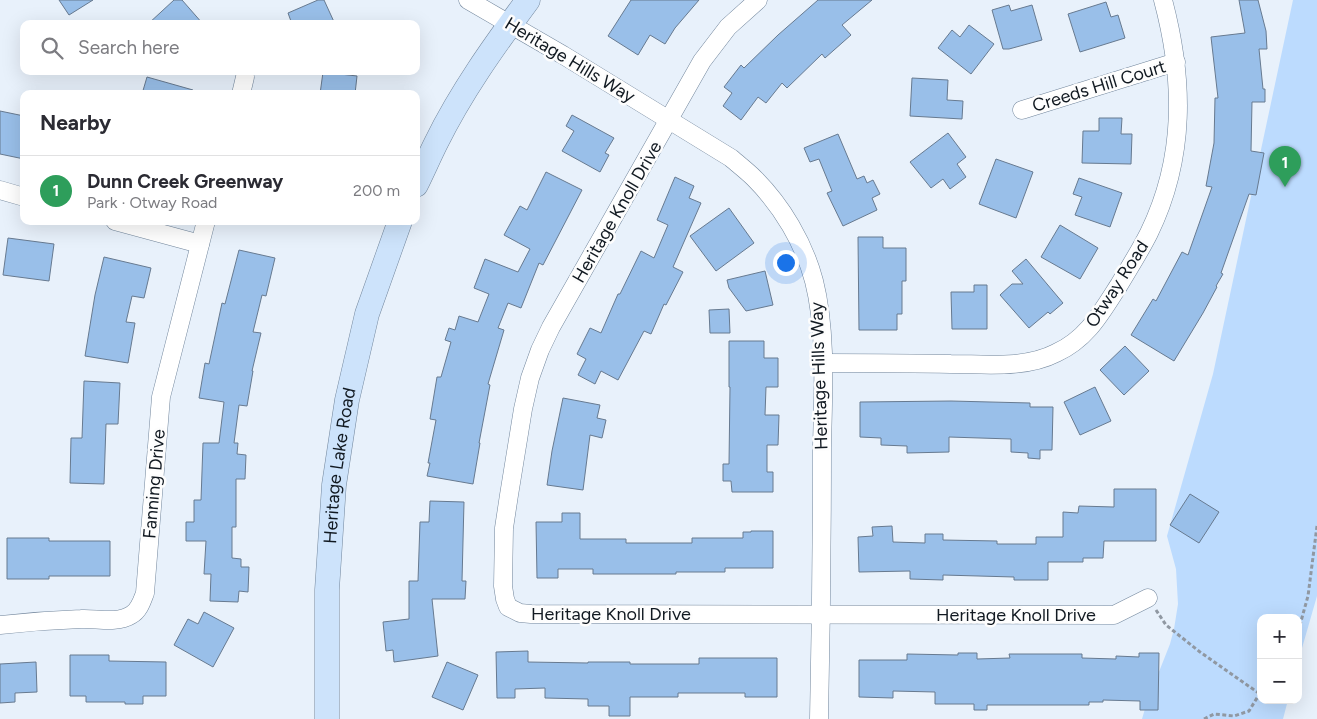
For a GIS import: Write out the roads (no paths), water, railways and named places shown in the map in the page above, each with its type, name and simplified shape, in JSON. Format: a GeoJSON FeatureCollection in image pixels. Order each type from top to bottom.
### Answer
{"type":"FeatureCollection","features":[{"type":"Feature","properties":{"kind":"main road"},"geometry":{"type":"LineString","coordinates":[[420,176],[436,142],[465,90],[493,47],[528,0]]}},
{"type":"Feature","properties":{"kind":"main road","name":"Heritage Lake Road"},"geometry":{"type":"LineString","coordinates":[[327,719],[327,590],[334,485],[346,400],[367,314],[399,225]]}},
{"type":"Feature","properties":{"kind":"street","name":"Heritage Hills Way"},"geometry":{"type":"LineString","coordinates":[[468,0],[564,55],[731,158],[754,178],[775,202],[805,254],[814,281],[821,314],[823,363],[819,719]]}},
{"type":"Feature","properties":{"kind":"street"},"geometry":{"type":"LineString","coordinates":[[669,119],[702,61],[728,27],[758,0]]}},
{"type":"Feature","properties":{"kind":"street","name":"Otway Road"},"geometry":{"type":"LineString","coordinates":[[823,363],[993,364],[1028,362],[1056,354],[1080,338],[1095,322],[1132,264],[1149,232],[1169,181],[1176,148],[1178,112],[1176,62],[1163,0]]}},
{"type":"Feature","properties":{"kind":"street","name":"Creeds Hill Court"},"geometry":{"type":"LineString","coordinates":[[1022,110],[1176,62]]}},
{"type":"Feature","properties":{"kind":"street","name":"Heritage Knoll Drive"},"geometry":{"type":"LineString","coordinates":[[669,119],[552,327],[540,350],[530,378],[508,495],[504,528],[503,586],[508,608],[520,613],[531,614],[1114,616],[1148,598]]}},
{"type":"Feature","properties":{"kind":"street"},"geometry":{"type":"LineString","coordinates":[[0,190],[20,196]]}},
{"type":"Feature","properties":{"kind":"street"},"geometry":{"type":"LineString","coordinates":[[130,225],[200,244]]}},
{"type":"Feature","properties":{"kind":"street","name":"Fanning Drive"},"geometry":{"type":"LineString","coordinates":[[0,625],[84,618],[118,619],[131,615],[140,606],[145,593],[162,397],[205,225]]}},
{"type":"Feature","properties":{"kind":"place","name":"Dunn Creek Greenway"},"geometry":{"type":"Point","coordinates":[1285,187]}}]}
